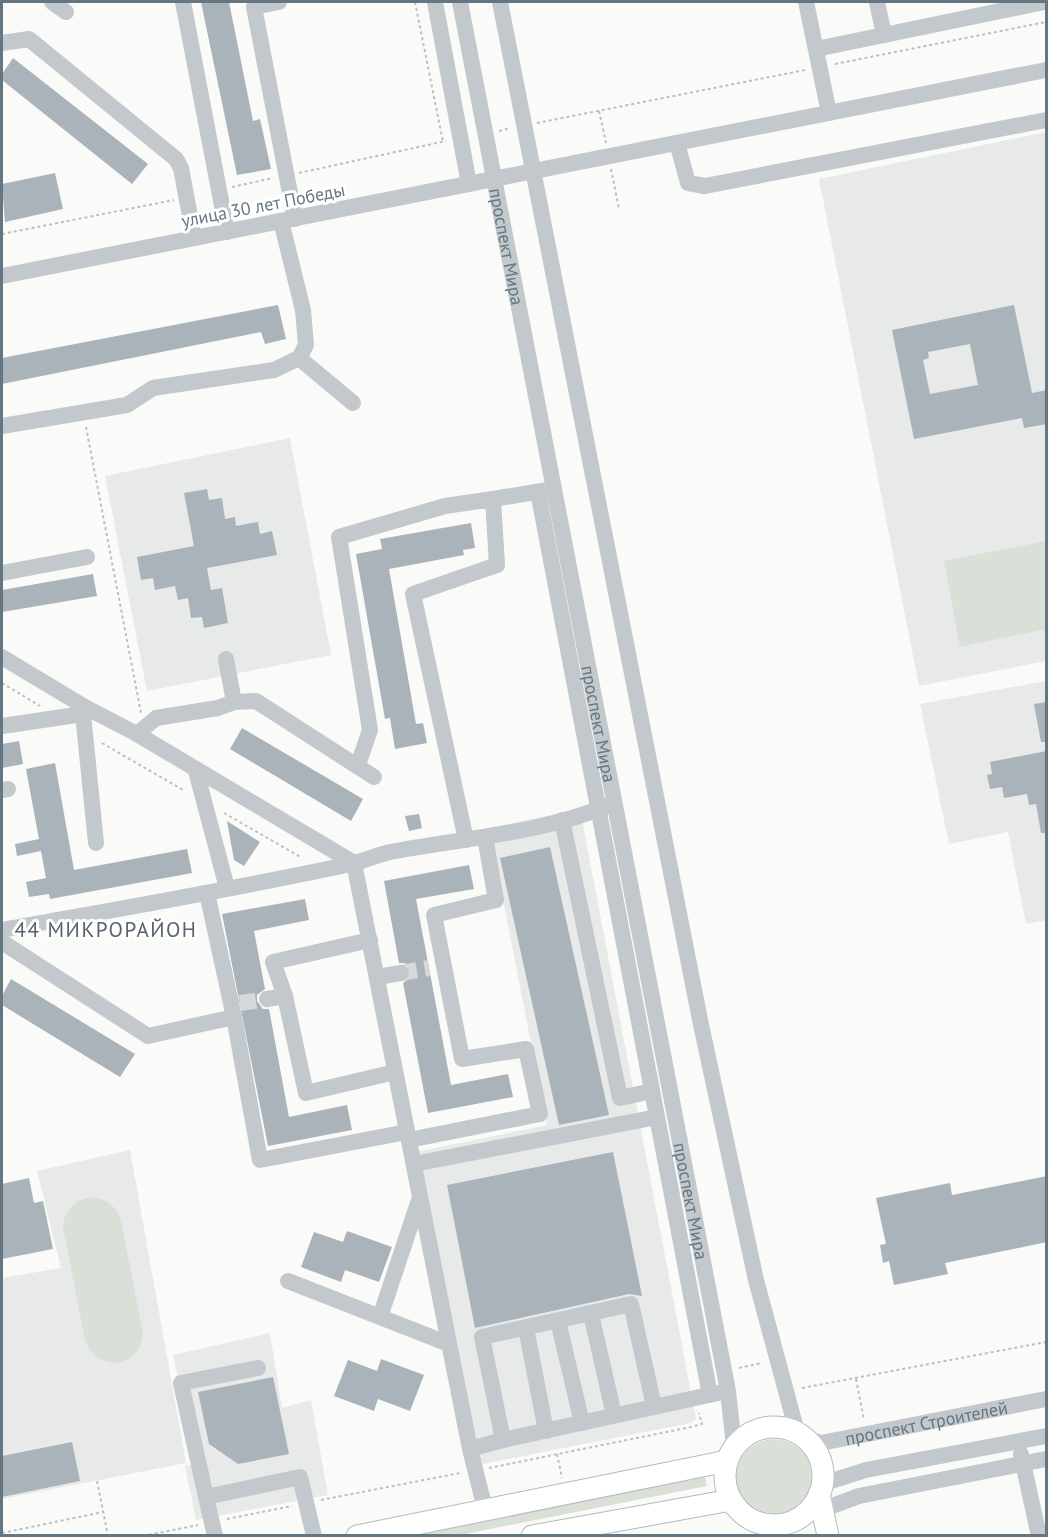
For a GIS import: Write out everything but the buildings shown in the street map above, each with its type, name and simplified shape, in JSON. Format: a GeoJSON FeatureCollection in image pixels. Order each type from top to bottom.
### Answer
{"type":"FeatureCollection","features":[{"type":"Feature","properties":{"kind":"main road"},"geometry":{"type":"LineString","coordinates":[[747,1536],[738,1507],[725,1481],[731,1454],[744,1437],[763,1428],[784,1428],[801,1435],[820,1459],[828,1536]]}},
{"type":"Feature","properties":{"kind":"main road"},"geometry":{"type":"LineString","coordinates":[[357,1536],[566,1493],[731,1454]]}},
{"type":"Feature","properties":{"kind":"main road"},"geometry":{"type":"LineString","coordinates":[[532,1536],[738,1507],[764,1523],[786,1523],[806,1512],[822,1495]]}},
{"type":"Feature","properties":{"kind":"street"},"geometry":{"type":"LineString","coordinates":[[52,2],[66,12]]}},
{"type":"Feature","properties":{"kind":"street"},"geometry":{"type":"LineString","coordinates":[[183,2],[227,232]]}},
{"type":"Feature","properties":{"kind":"street"},"geometry":{"type":"LineString","coordinates":[[2,426],[127,405],[153,388],[274,370],[299,358],[306,345],[303,310],[254,8],[279,2]]}},
{"type":"Feature","properties":{"kind":"street"},"geometry":{"type":"LineString","coordinates":[[435,2],[469,184]]}},
{"type":"Feature","properties":{"kind":"street","name":"проспект Мира"},"geometry":{"type":"LineString","coordinates":[[460,2],[496,179],[547,490],[615,803],[728,1391],[731,1454]]}},
{"type":"Feature","properties":{"kind":"street","name":"проспект Мира"},"geometry":{"type":"LineString","coordinates":[[500,2],[700,1020],[756,1280],[801,1435]]}},
{"type":"Feature","properties":{"kind":"street"},"geometry":{"type":"LineString","coordinates":[[806,2],[829,113]]}},
{"type":"Feature","properties":{"kind":"street"},"geometry":{"type":"LineString","coordinates":[[877,2],[884,35]]}},
{"type":"Feature","properties":{"kind":"street"},"geometry":{"type":"LineString","coordinates":[[816,49],[1044,2]]}},
{"type":"Feature","properties":{"kind":"street"},"geometry":{"type":"LineString","coordinates":[[2,43],[29,39],[176,159],[181,168],[194,238]]}},
{"type":"Feature","properties":{"kind":"street","name":"улица 30 лет Победы"},"geometry":{"type":"LineString","coordinates":[[2,276],[1047,70]]}},
{"type":"Feature","properties":{"kind":"street"},"geometry":{"type":"LineString","coordinates":[[677,143],[688,183],[705,186],[989,137],[1047,120]]}},
{"type":"Feature","properties":{"kind":"street"},"geometry":{"type":"LineString","coordinates":[[299,358],[354,403]]}},
{"type":"Feature","properties":{"kind":"street"},"geometry":{"type":"LineString","coordinates":[[353,763],[360,759],[369,730],[339,537],[446,506],[547,490],[598,810],[657,1117],[704,1396]]}},
{"type":"Feature","properties":{"kind":"street"},"geometry":{"type":"LineString","coordinates":[[466,840],[413,594],[497,565],[493,499]]}},
{"type":"Feature","properties":{"kind":"street"},"geometry":{"type":"LineString","coordinates":[[2,573],[87,557]]}},
{"type":"Feature","properties":{"kind":"street"},"geometry":{"type":"LineString","coordinates":[[2,657],[84,710],[141,729],[196,771],[354,863],[470,1449],[485,1509]]}},
{"type":"Feature","properties":{"kind":"street"},"geometry":{"type":"LineString","coordinates":[[226,659],[234,702]]}},
{"type":"Feature","properties":{"kind":"street"},"geometry":{"type":"LineString","coordinates":[[141,729],[156,718],[218,708],[234,702],[256,701],[374,777]]}},
{"type":"Feature","properties":{"kind":"street"},"geometry":{"type":"LineString","coordinates":[[2,726],[59,717],[84,710]]}},
{"type":"Feature","properties":{"kind":"street"},"geometry":{"type":"LineString","coordinates":[[84,710],[96,843]]}},
{"type":"Feature","properties":{"kind":"street"},"geometry":{"type":"LineString","coordinates":[[196,771],[226,888]]}},
{"type":"Feature","properties":{"kind":"street"},"geometry":{"type":"LineString","coordinates":[[2,930],[207,893],[354,863],[388,852],[485,837],[562,820],[615,803]]}},
{"type":"Feature","properties":{"kind":"street"},"geometry":{"type":"LineString","coordinates":[[562,820],[620,1098],[652,1091]]}},
{"type":"Feature","properties":{"kind":"street"},"geometry":{"type":"LineString","coordinates":[[207,893],[235,1008],[260,1160],[540,1114],[526,1049],[462,1059],[436,966],[434,915],[496,900],[485,837]]}},
{"type":"Feature","properties":{"kind":"street"},"geometry":{"type":"LineString","coordinates":[[370,940],[273,962],[285,996],[306,1093],[395,1072]]}},
{"type":"Feature","properties":{"kind":"street"},"geometry":{"type":"LineString","coordinates":[[2,942],[148,1036],[235,1008]]}},
{"type":"Feature","properties":{"kind":"street"},"geometry":{"type":"LineString","coordinates":[[376,977],[401,973]]}},
{"type":"Feature","properties":{"kind":"street"},"geometry":{"type":"LineString","coordinates":[[267,999],[285,996]]}},
{"type":"Feature","properties":{"kind":"street"},"geometry":{"type":"LineString","coordinates":[[414,1164],[657,1117]]}},
{"type":"Feature","properties":{"kind":"street"},"geometry":{"type":"LineString","coordinates":[[380,1317],[420,1196]]}},
{"type":"Feature","properties":{"kind":"street"},"geometry":{"type":"LineString","coordinates":[[288,1281],[449,1344]]}},
{"type":"Feature","properties":{"kind":"street"},"geometry":{"type":"LineString","coordinates":[[503,1440],[482,1337],[631,1304],[654,1406]]}},
{"type":"Feature","properties":{"kind":"street"},"geometry":{"type":"LineString","coordinates":[[591,1314],[614,1415]]}},
{"type":"Feature","properties":{"kind":"street"},"geometry":{"type":"LineString","coordinates":[[558,1321],[582,1423]]}},
{"type":"Feature","properties":{"kind":"street"},"geometry":{"type":"LineString","coordinates":[[526,1328],[546,1431]]}},
{"type":"Feature","properties":{"kind":"street"},"geometry":{"type":"LineString","coordinates":[[214,1529],[181,1383],[258,1368]]}},
{"type":"Feature","properties":{"kind":"street"},"geometry":{"type":"LineString","coordinates":[[470,1449],[728,1391]]}},
{"type":"Feature","properties":{"kind":"street","name":"проспект Строителей"},"geometry":{"type":"LineString","coordinates":[[801,1435],[821,1443],[1047,1399]]}},
{"type":"Feature","properties":{"kind":"street","name":"проспект Строителей"},"geometry":{"type":"LineString","coordinates":[[822,1495],[866,1470],[1047,1436]]}},
{"type":"Feature","properties":{"kind":"street"},"geometry":{"type":"LineString","coordinates":[[1018,1441],[1039,1536]]}},
{"type":"Feature","properties":{"kind":"street"},"geometry":{"type":"LineString","coordinates":[[822,1495],[860,1496],[1047,1459]]}},
{"type":"Feature","properties":{"kind":"street"},"geometry":{"type":"LineString","coordinates":[[206,1497],[300,1478],[314,1536]]}},
{"type":"Feature","properties":{"kind":"path"},"geometry":{"type":"LineString","coordinates":[[415,2],[443,142]]}},
{"type":"Feature","properties":{"kind":"path"},"geometry":{"type":"LineString","coordinates":[[83,412],[141,729]]}},
{"type":"Feature","properties":{"kind":"path"},"geometry":{"type":"LineString","coordinates":[[2,683],[59,717]]}},
{"type":"Feature","properties":{"kind":"path"},"geometry":{"type":"LineString","coordinates":[[85,733],[322,869]]}},
{"type":"Feature","properties":{"kind":"path"},"geometry":{"type":"LineString","coordinates":[[792,1389],[1047,1342]]}},
{"type":"Feature","properties":{"kind":"path"},"geometry":{"type":"LineString","coordinates":[[143,1536],[214,1529],[306,1503],[702,1424],[698,1402],[704,1396]]}},
{"type":"Feature","properties":{"kind":"path"},"geometry":{"type":"LineString","coordinates":[[98,1481],[108,1536]]}},
{"type":"Feature","properties":{"kind":"path"},"geometry":{"type":"LineString","coordinates":[[2,1533],[103,1512]]}},
{"type":"Feature","properties":{"kind":"shaded area"},"geometry":{"type":"Polygon","coordinates":[[[1046,132],[1046,661],[919,686],[819,179],[1046,132]]]}},
{"type":"Feature","properties":{"kind":"shaded area"},"geometry":{"type":"Polygon","coordinates":[[[290,438],[331,655],[147,691],[105,476],[290,438]]]}},
{"type":"Feature","properties":{"kind":"shaded area"},"geometry":{"type":"Polygon","coordinates":[[[1046,541],[1046,629],[960,647],[944,561],[1046,541]]]}},
{"type":"Feature","properties":{"kind":"shaded area"},"geometry":{"type":"Polygon","coordinates":[[[1046,681],[1046,920],[1026,924],[1008,832],[949,844],[920,704],[1046,681]]]}},
{"type":"Feature","properties":{"kind":"shaded area"},"geometry":{"type":"Polygon","coordinates":[[[580,809],[696,1419],[691,1423],[477,1465],[416,1152],[547,1125],[489,828],[580,809]]]}},
{"type":"Feature","properties":{"kind":"shaded area"},"geometry":{"type":"Polygon","coordinates":[[[130,1150],[186,1463],[2,1499],[2,1278],[61,1268],[37,1171],[130,1150]]]}},
{"type":"Feature","properties":{"kind":"shaded area"},"geometry":{"type":"Polygon","coordinates":[[[86,1198],[98,1198],[108,1202],[119,1215],[143,1334],[140,1346],[134,1354],[126,1360],[117,1362],[107,1362],[98,1358],[85,1340],[63,1227],[70,1209],[86,1198]]]}},
{"type":"Feature","properties":{"kind":"shaded area"},"geometry":{"type":"Polygon","coordinates":[[[270,1333],[282,1408],[311,1400],[328,1495],[196,1520],[185,1466],[196,1464],[173,1355],[270,1333]]]}},
{"type":"Feature","properties":{"kind":"shaded area"},"geometry":{"type":"Polygon","coordinates":[[[774,1439],[789,1442],[801,1450],[809,1462],[812,1477],[809,1492],[801,1504],[789,1512],[774,1515],[759,1512],[747,1504],[739,1492],[736,1477],[739,1462],[747,1450],[759,1442],[774,1439]]]}},
{"type":"Feature","properties":{"kind":"shaded area"},"geometry":{"type":"Polygon","coordinates":[[[705,1477],[707,1486],[460,1535],[411,1536],[705,1477]]]}},
{"type":"Feature","properties":{"kind":"tunnel"},"geometry":{"type":"LineString","coordinates":[[401,973],[429,968]]}},
{"type":"Feature","properties":{"kind":"tunnel"},"geometry":{"type":"LineString","coordinates":[[240,1003],[267,999]]}},
{"type":"Feature","properties":{"kind":"district","name":"44 МИКРОРАЙОН"},"geometry":{"type":"Point","coordinates":[106,929]}}]}
